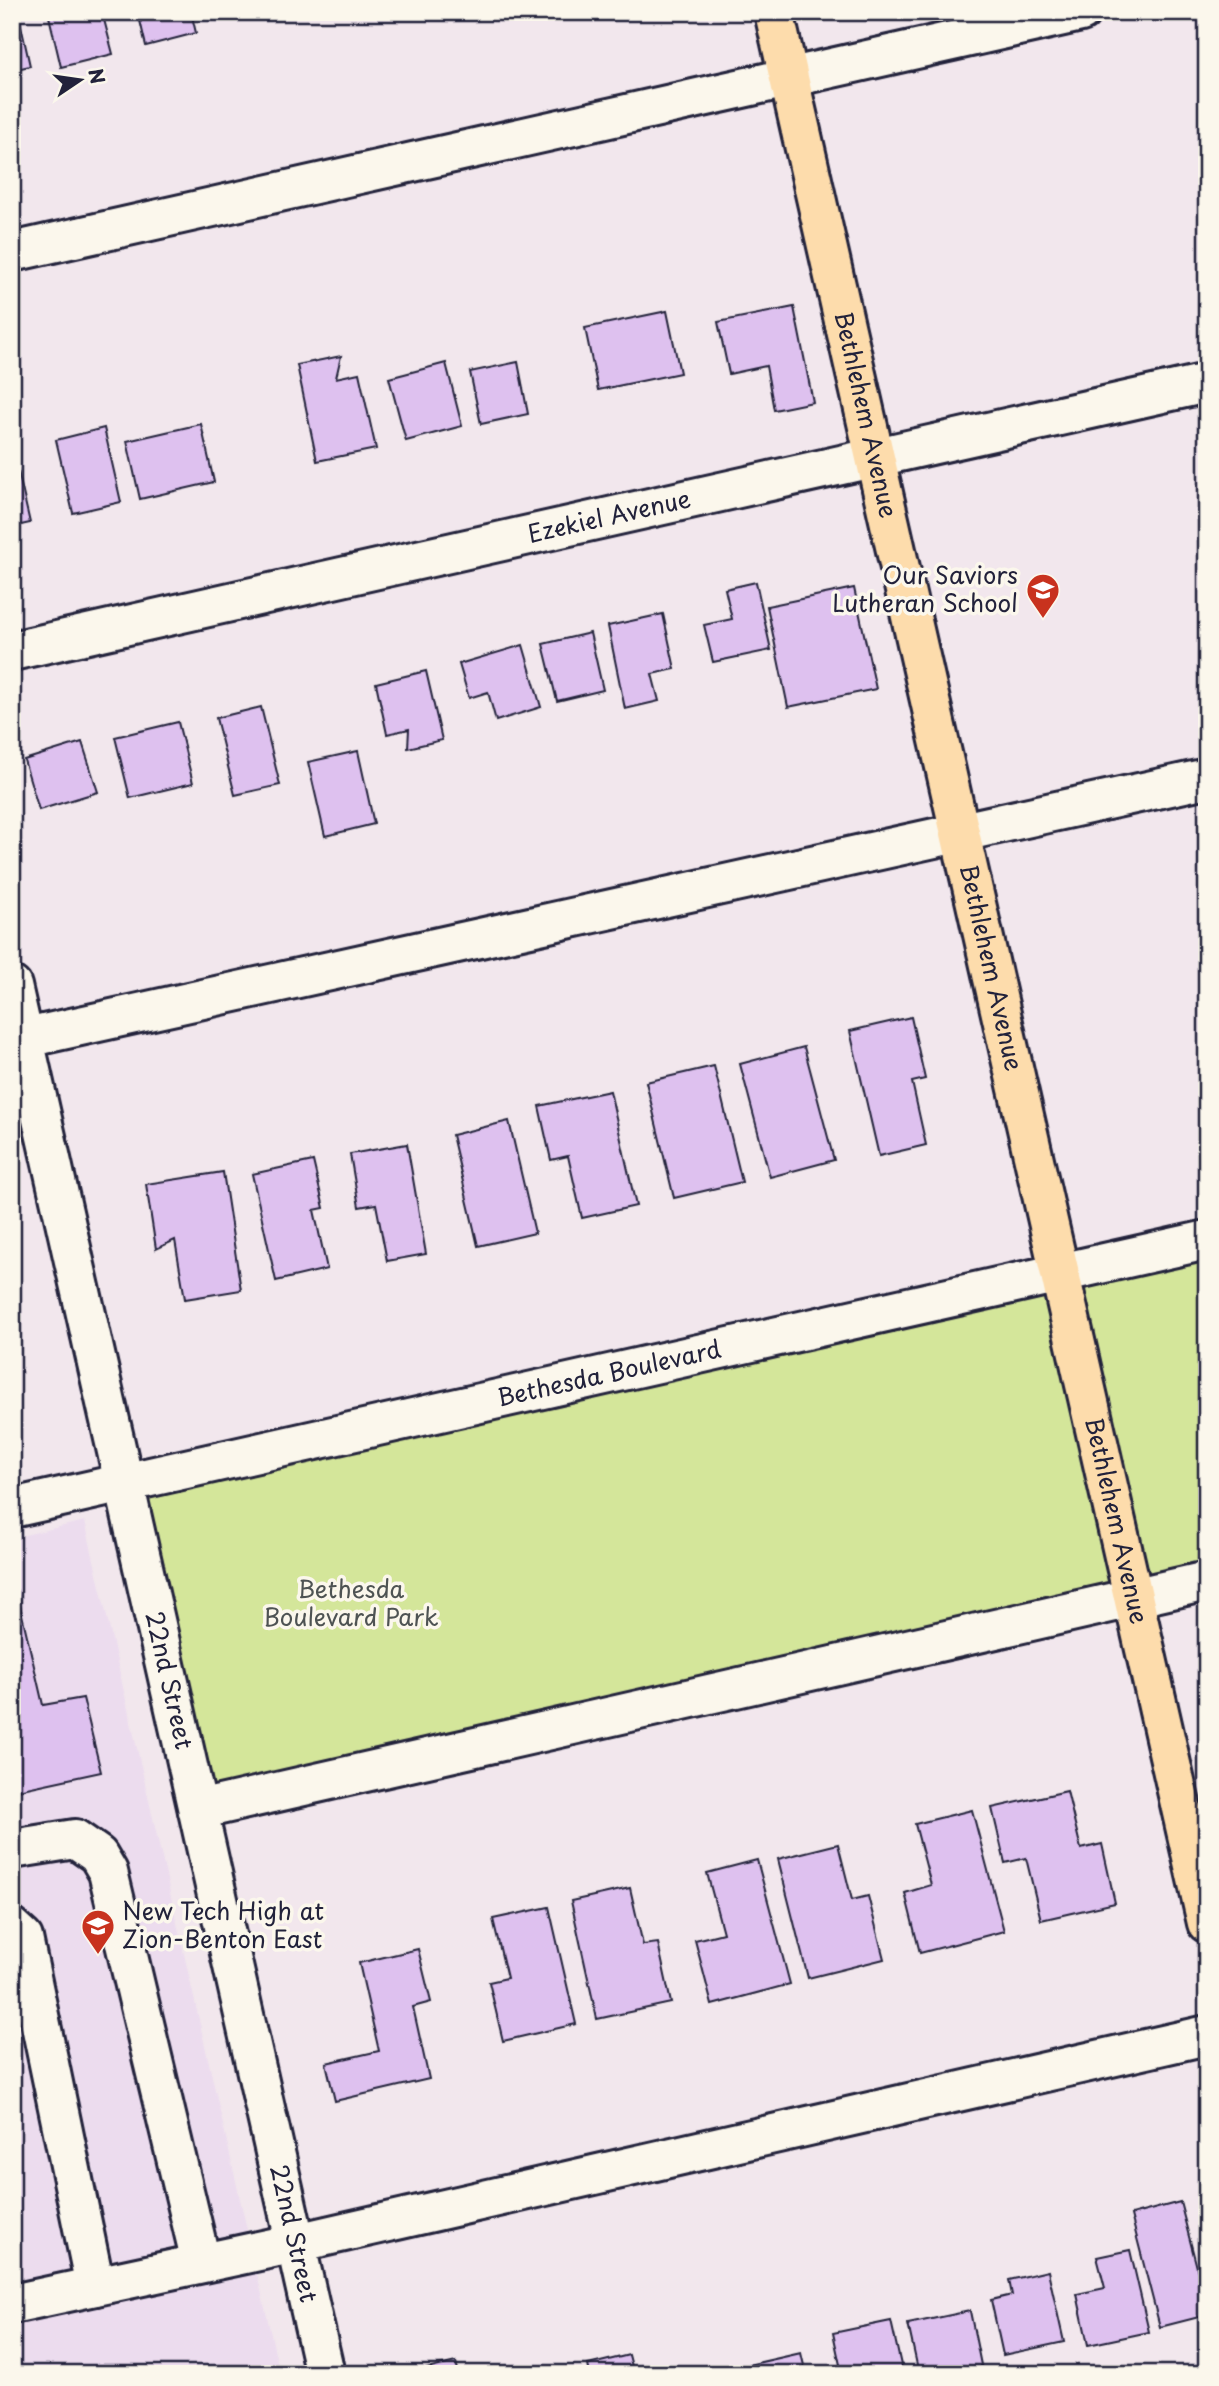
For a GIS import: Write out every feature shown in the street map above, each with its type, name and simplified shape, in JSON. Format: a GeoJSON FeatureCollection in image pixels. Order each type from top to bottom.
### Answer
{"type":"FeatureCollection","features":[{"type":"Feature","properties":{"kind":"main road","name":"Bethlehem Avenue"},"geometry":{"type":"LineString","coordinates":[[774,12],[1207,1923]]}},
{"type":"Feature","properties":{"kind":"street"},"geometry":{"type":"LineString","coordinates":[[12,252],[1082,12]]}},
{"type":"Feature","properties":{"kind":"street","name":"Ezekiel Avenue"},"geometry":{"type":"LineString","coordinates":[[12,651],[1207,383]]}},
{"type":"Feature","properties":{"kind":"street"},"geometry":{"type":"LineString","coordinates":[[18,1040],[1207,778]]}},
{"type":"Feature","properties":{"kind":"street","name":"22nd Street"},"geometry":{"type":"LineString","coordinates":[[12,986],[18,1040],[125,1482],[325,2374]]}},
{"type":"Feature","properties":{"kind":"street","name":"Bethesda Boulevard"},"geometry":{"type":"LineString","coordinates":[[12,1508],[1207,1240]]}},
{"type":"Feature","properties":{"kind":"street"},"geometry":{"type":"LineString","coordinates":[[198,1810],[1207,1581]]}},
{"type":"Feature","properties":{"kind":"street"},"geometry":{"type":"LineString","coordinates":[[12,1849],[75,1839],[98,1855],[108,1871],[201,2262]]}},
{"type":"Feature","properties":{"kind":"street"},"geometry":{"type":"LineString","coordinates":[[12,1928],[23,1938],[95,2286]]}},
{"type":"Feature","properties":{"kind":"street"},"geometry":{"type":"LineString","coordinates":[[12,2304],[296,2243],[1207,2035]]}},
{"type":"Feature","properties":{"kind":"shaded area","name":"New Tech High at Zion-Benton East"},"geometry":{"type":"Polygon","coordinates":[[[85,1521],[280,2374],[12,2374],[12,1538],[85,1521]]]}},
{"type":"Feature","properties":{"kind":"green space","name":"Bethesda Boulevard Park"},"geometry":{"type":"Polygon","coordinates":[[[1207,1241],[1207,1581],[198,1810],[125,1482],[1207,1241]]]}},
{"type":"Feature","properties":{"kind":"building"},"geometry":{"type":"Polygon","coordinates":[[[12,12],[18,12],[30,66],[12,70],[12,12]]]}},
{"type":"Feature","properties":{"kind":"building"},"geometry":{"type":"Polygon","coordinates":[[[48,12],[102,12],[113,54],[61,67],[48,12]]]}},
{"type":"Feature","properties":{"kind":"building"},"geometry":{"type":"Polygon","coordinates":[[[138,12],[191,12],[196,33],[146,46],[138,12]]]}},
{"type":"Feature","properties":{"kind":"building"},"geometry":{"type":"Polygon","coordinates":[[[794,307],[813,402],[774,410],[766,366],[729,374],[718,322],[794,307]]]}},
{"type":"Feature","properties":{"kind":"building"},"geometry":{"type":"Polygon","coordinates":[[[667,311],[680,373],[598,390],[585,328],[667,311]]]}},
{"type":"Feature","properties":{"kind":"building"},"geometry":{"type":"Polygon","coordinates":[[[341,356],[336,378],[359,373],[376,449],[317,461],[297,365],[341,356]]]}},
{"type":"Feature","properties":{"kind":"building"},"geometry":{"type":"Polygon","coordinates":[[[518,362],[528,414],[481,424],[470,372],[518,362]]]}},
{"type":"Feature","properties":{"kind":"building"},"geometry":{"type":"Polygon","coordinates":[[[446,363],[462,426],[406,441],[389,378],[446,363]]]}},
{"type":"Feature","properties":{"kind":"building"},"geometry":{"type":"Polygon","coordinates":[[[201,424],[214,482],[140,499],[127,441],[201,424]]]}},
{"type":"Feature","properties":{"kind":"building"},"geometry":{"type":"Polygon","coordinates":[[[104,428],[121,502],[73,513],[56,440],[104,428]]]}},
{"type":"Feature","properties":{"kind":"building"},"geometry":{"type":"Polygon","coordinates":[[[12,445],[30,523],[12,527],[12,445]]]}},
{"type":"Feature","properties":{"kind":"building"},"geometry":{"type":"Polygon","coordinates":[[[756,582],[771,650],[713,662],[704,625],[732,619],[725,589],[756,582]]]}},
{"type":"Feature","properties":{"kind":"building"},"geometry":{"type":"Polygon","coordinates":[[[854,588],[876,689],[788,707],[767,606],[854,588]]]}},
{"type":"Feature","properties":{"kind":"building"},"geometry":{"type":"Polygon","coordinates":[[[663,614],[675,669],[652,674],[659,701],[625,709],[608,626],[663,614]]]}},
{"type":"Feature","properties":{"kind":"building"},"geometry":{"type":"Polygon","coordinates":[[[590,633],[603,690],[557,701],[543,644],[590,633]]]}},
{"type":"Feature","properties":{"kind":"building"},"geometry":{"type":"Polygon","coordinates":[[[523,645],[541,707],[496,721],[488,692],[469,698],[459,664],[523,645]]]}},
{"type":"Feature","properties":{"kind":"building"},"geometry":{"type":"Polygon","coordinates":[[[426,671],[442,740],[408,748],[409,729],[387,734],[376,683],[426,671]]]}},
{"type":"Feature","properties":{"kind":"building"},"geometry":{"type":"Polygon","coordinates":[[[261,707],[280,785],[235,795],[216,718],[261,707]]]}},
{"type":"Feature","properties":{"kind":"building"},"geometry":{"type":"Polygon","coordinates":[[[178,722],[193,783],[130,798],[115,737],[178,722]]]}},
{"type":"Feature","properties":{"kind":"building"},"geometry":{"type":"Polygon","coordinates":[[[82,742],[98,792],[39,810],[24,760],[82,742]]]}},
{"type":"Feature","properties":{"kind":"building"},"geometry":{"type":"Polygon","coordinates":[[[358,751],[374,824],[325,836],[308,762],[358,751]]]}},
{"type":"Feature","properties":{"kind":"building"},"geometry":{"type":"Polygon","coordinates":[[[911,1017],[925,1079],[912,1082],[926,1145],[879,1156],[850,1031],[911,1017]]]}},
{"type":"Feature","properties":{"kind":"building"},"geometry":{"type":"Polygon","coordinates":[[[804,1047],[834,1160],[770,1177],[740,1064],[804,1047]]]}},
{"type":"Feature","properties":{"kind":"building"},"geometry":{"type":"Polygon","coordinates":[[[714,1066],[742,1182],[674,1198],[646,1082],[714,1066]]]}},
{"type":"Feature","properties":{"kind":"building"},"geometry":{"type":"Polygon","coordinates":[[[610,1091],[636,1206],[582,1218],[568,1156],[551,1160],[539,1106],[610,1091]]]}},
{"type":"Feature","properties":{"kind":"building"},"geometry":{"type":"Polygon","coordinates":[[[509,1121],[535,1233],[478,1246],[452,1135],[509,1121]]]}},
{"type":"Feature","properties":{"kind":"building"},"geometry":{"type":"Polygon","coordinates":[[[407,1144],[426,1254],[387,1261],[376,1204],[359,1207],[350,1154],[407,1144]]]}},
{"type":"Feature","properties":{"kind":"building"},"geometry":{"type":"Polygon","coordinates":[[[313,1161],[324,1208],[314,1210],[327,1269],[276,1281],[252,1174],[313,1161]]]}},
{"type":"Feature","properties":{"kind":"building"},"geometry":{"type":"Polygon","coordinates":[[[223,1172],[241,1290],[185,1299],[175,1240],[156,1249],[146,1184],[223,1172]]]}},
{"type":"Feature","properties":{"kind":"building"},"geometry":{"type":"Polygon","coordinates":[[[12,1584],[15,1584],[43,1705],[83,1698],[101,1772],[13,1791],[12,1584]]]}},
{"type":"Feature","properties":{"kind":"building"},"geometry":{"type":"Polygon","coordinates":[[[1067,1791],[1081,1849],[1102,1844],[1115,1903],[1041,1920],[1026,1858],[1005,1863],[992,1808],[1067,1791]]]}},
{"type":"Feature","properties":{"kind":"building"},"geometry":{"type":"Polygon","coordinates":[[[972,1810],[1004,1931],[920,1953],[905,1893],[931,1885],[915,1824],[972,1810]]]}},
{"type":"Feature","properties":{"kind":"building"},"geometry":{"type":"Polygon","coordinates":[[[838,1844],[852,1900],[868,1896],[884,1959],[808,1978],[778,1859],[838,1844]]]}},
{"type":"Feature","properties":{"kind":"building"},"geometry":{"type":"Polygon","coordinates":[[[757,1860],[790,1984],[712,2005],[695,1940],[723,1933],[707,1873],[757,1860]]]}},
{"type":"Feature","properties":{"kind":"building"},"geometry":{"type":"Polygon","coordinates":[[[630,1888],[643,1945],[658,1943],[671,2003],[597,2019],[571,1901],[630,1888]]]}},
{"type":"Feature","properties":{"kind":"building"},"geometry":{"type":"Polygon","coordinates":[[[549,1907],[576,2024],[503,2041],[489,1982],[507,1978],[493,1919],[549,1907]]]}},
{"type":"Feature","properties":{"kind":"building"},"geometry":{"type":"Polygon","coordinates":[[[418,1949],[431,2002],[413,2007],[429,2079],[335,2101],[326,2063],[379,2051],[359,1963],[418,1949]]]}},
{"type":"Feature","properties":{"kind":"building"},"geometry":{"type":"Polygon","coordinates":[[[1180,2202],[1207,2315],[1160,2327],[1131,2215],[1180,2202]]]}},
{"type":"Feature","properties":{"kind":"building"},"geometry":{"type":"Polygon","coordinates":[[[1130,2250],[1149,2332],[1088,2345],[1077,2294],[1105,2288],[1097,2257],[1130,2250]]]}},
{"type":"Feature","properties":{"kind":"building"},"geometry":{"type":"Polygon","coordinates":[[[1048,2271],[1064,2342],[1003,2355],[991,2300],[1012,2295],[1009,2280],[1048,2271]]]}},
{"type":"Feature","properties":{"kind":"building"},"geometry":{"type":"Polygon","coordinates":[[[970,2311],[982,2370],[961,2374],[919,2374],[908,2324],[970,2311]]]}},
{"type":"Feature","properties":{"kind":"building"},"geometry":{"type":"Polygon","coordinates":[[[891,2321],[903,2374],[842,2374],[833,2333],[891,2321]]]}},
{"type":"Feature","properties":{"kind":"building"},"geometry":{"type":"Polygon","coordinates":[[[801,2353],[806,2374],[750,2374],[748,2365],[801,2353]]]}},
{"type":"Feature","properties":{"kind":"building"},"geometry":{"type":"Polygon","coordinates":[[[629,2355],[634,2374],[590,2374],[588,2365],[629,2355]]]}},
{"type":"Feature","properties":{"kind":"building"},"geometry":{"type":"Polygon","coordinates":[[[456,2362],[459,2374],[410,2374],[410,2373],[456,2362]]]}},
{"type":"Feature","properties":{"kind":"place","name":"Our Saviors Lutheran School"},"geometry":{"type":"Point","coordinates":[1043,620]}},
{"type":"Feature","properties":{"kind":"place","name":"New Tech High at Zion-Benton East"},"geometry":{"type":"Point","coordinates":[98,1956]}}]}
